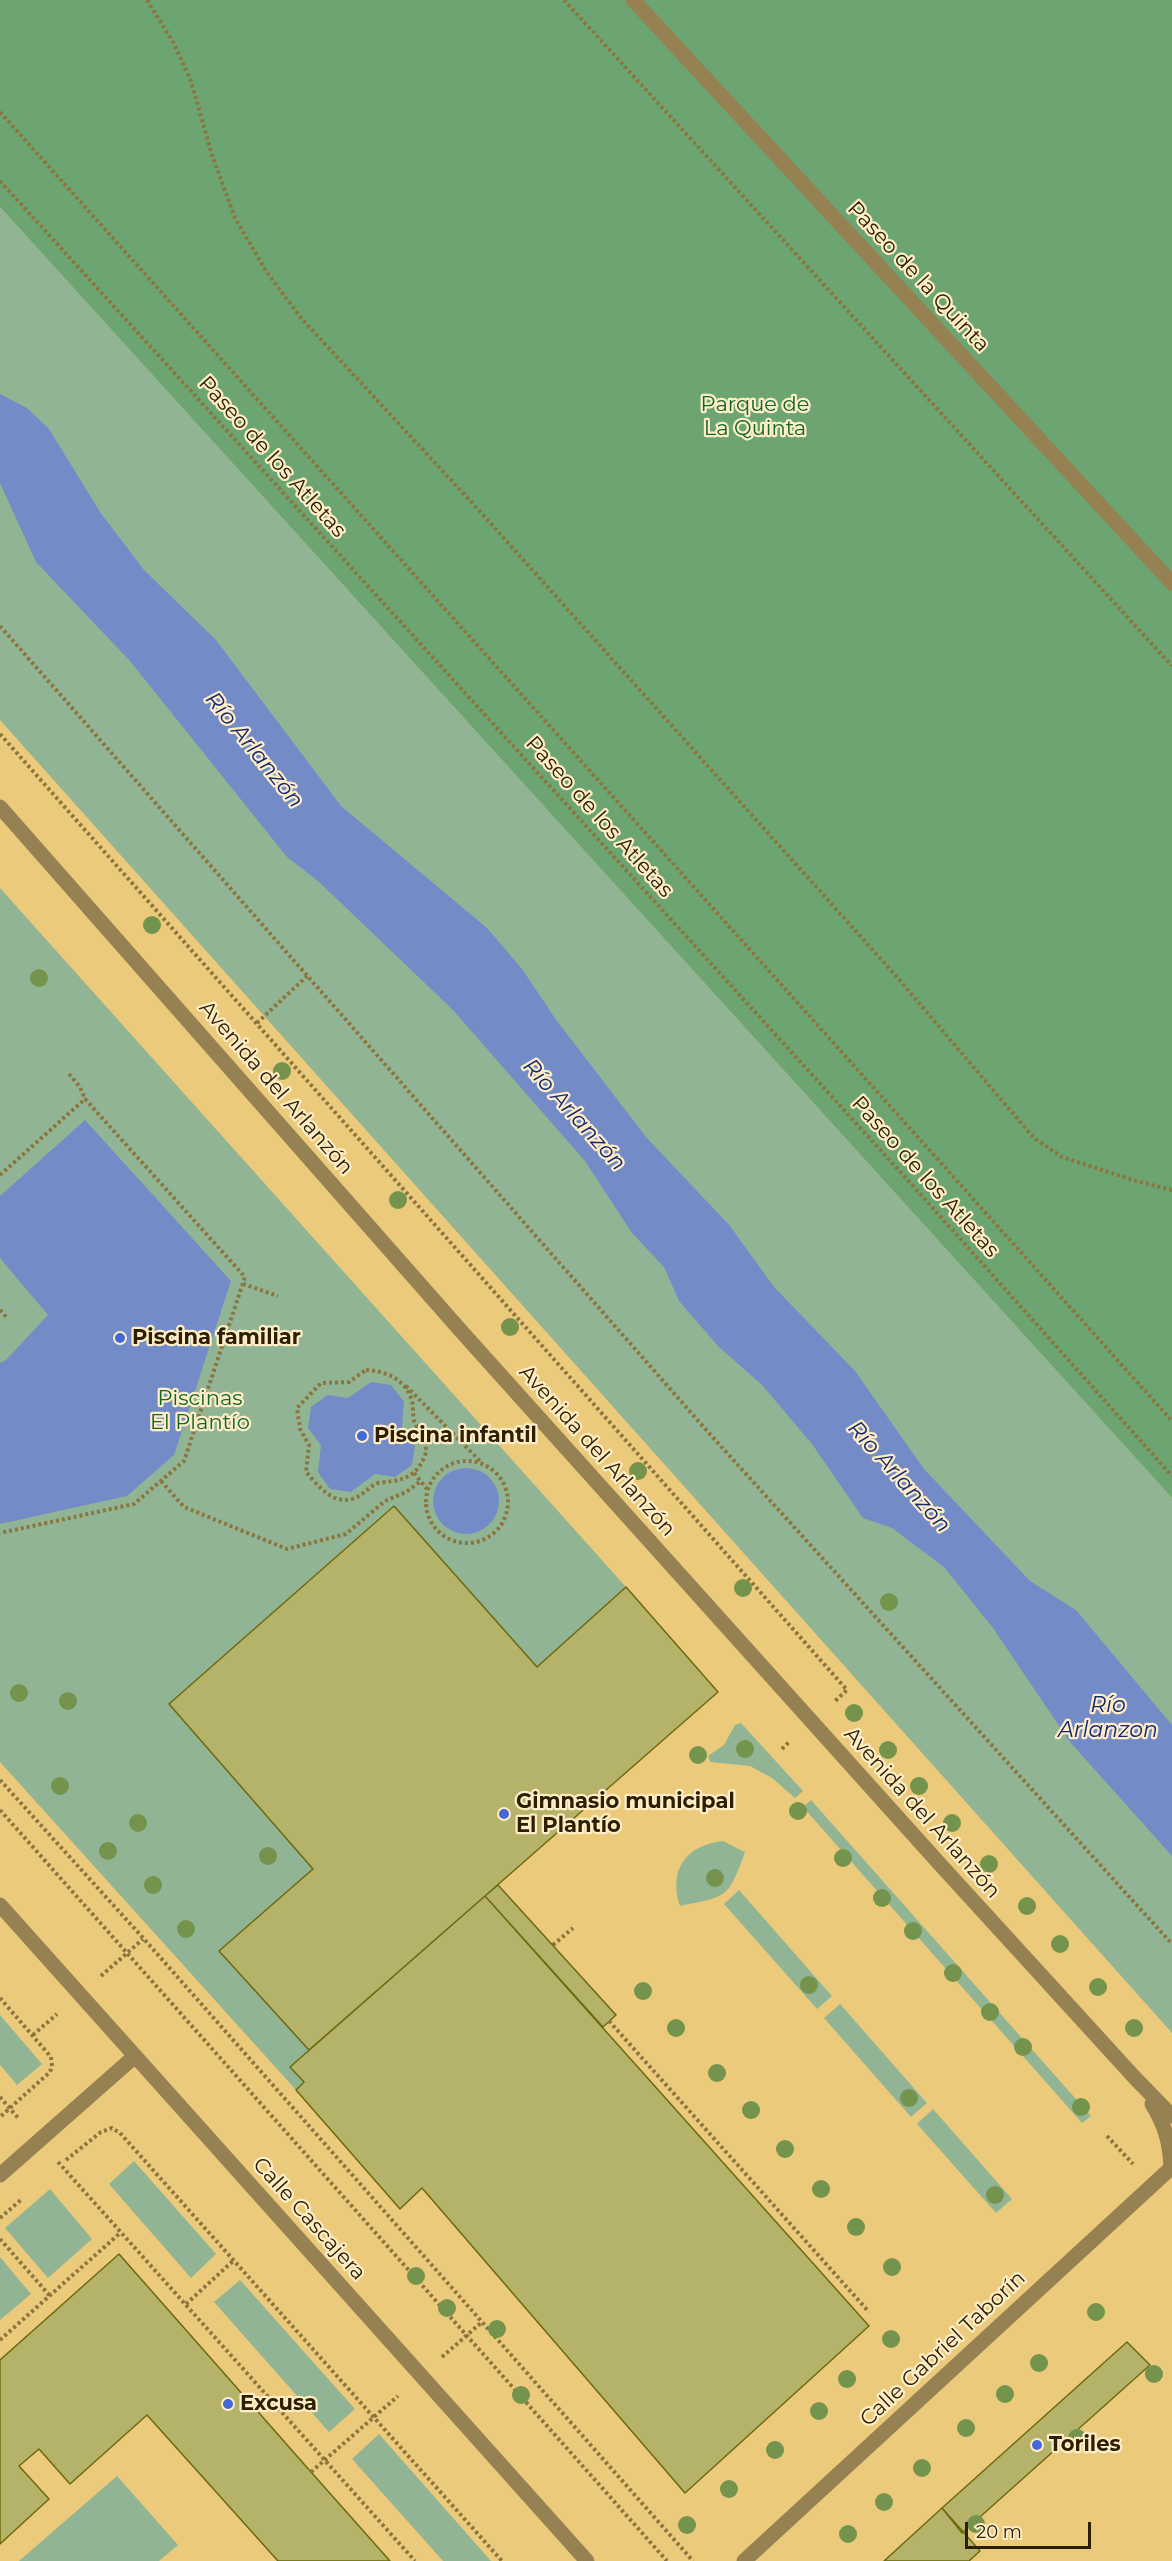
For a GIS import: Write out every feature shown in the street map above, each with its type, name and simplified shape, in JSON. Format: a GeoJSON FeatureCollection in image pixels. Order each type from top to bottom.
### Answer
{"type":"FeatureCollection","features":[{"type":"Feature","properties":{"kind":"street","name":"Paseo de la Quinta"},"geometry":{"type":"LineString","coordinates":[[633,0],[1172,583]]}},
{"type":"Feature","properties":{"kind":"street","name":"Avenida del Arlanzón"},"geometry":{"type":"LineString","coordinates":[[0,807],[454,1324],[1135,2078],[1172,2116]]}},
{"type":"Feature","properties":{"kind":"street","name":"Calle Cascajera"},"geometry":{"type":"LineString","coordinates":[[0,1905],[587,2561]]}},
{"type":"Feature","properties":{"kind":"street"},"geometry":{"type":"LineString","coordinates":[[0,2175],[135,2056]]}},
{"type":"Feature","properties":{"kind":"street","name":"Calle Gabriel Taborín"},"geometry":{"type":"LineString","coordinates":[[744,2561],[1172,2168],[1165,2127],[1135,2078]]}},
{"type":"Feature","properties":{"kind":"path"},"geometry":{"type":"LineString","coordinates":[[147,0],[173,42],[191,81],[212,155],[235,218],[266,271],[301,318],[475,506],[896,976],[1034,1138],[1062,1156],[1136,1181],[1172,1190]]}},
{"type":"Feature","properties":{"kind":"path"},"geometry":{"type":"LineString","coordinates":[[564,0],[1172,666]]}},
{"type":"Feature","properties":{"kind":"path"},"geometry":{"type":"LineString","coordinates":[[0,112],[1172,1421]]}},
{"type":"Feature","properties":{"kind":"path","name":"Paseo de los Atletas"},"geometry":{"type":"LineString","coordinates":[[0,181],[906,1178],[1172,1476]]}},
{"type":"Feature","properties":{"kind":"path"},"geometry":{"type":"LineString","coordinates":[[0,626],[708,1432],[1172,1944]]}},
{"type":"Feature","properties":{"kind":"path"},"geometry":{"type":"LineString","coordinates":[[0,734],[847,1690]]}},
{"type":"Feature","properties":{"kind":"path"},"geometry":{"type":"LineString","coordinates":[[257,1023],[308,976]]}},
{"type":"Feature","properties":{"kind":"path"},"geometry":{"type":"LineString","coordinates":[[0,1533],[134,1504],[184,1461],[245,1277],[85,1099],[80,1086],[69,1074]]}},
{"type":"Feature","properties":{"kind":"path"},"geometry":{"type":"LineString","coordinates":[[0,1174],[85,1099]]}},
{"type":"Feature","properties":{"kind":"path"},"geometry":{"type":"LineString","coordinates":[[243,1284],[278,1296]]}},
{"type":"Feature","properties":{"kind":"path"},"geometry":{"type":"LineString","coordinates":[[0,1311],[7,1318]]}},
{"type":"Feature","properties":{"kind":"path"},"geometry":{"type":"LineString","coordinates":[[403,1384],[412,1401],[414,1422],[425,1439],[425,1456],[414,1473],[396,1483],[376,1484],[357,1497],[338,1499],[322,1492],[306,1472],[309,1445],[300,1429],[297,1408],[321,1383],[349,1382],[366,1370],[383,1371],[403,1384],[502,1480],[508,1493],[508,1507],[504,1520],[496,1531],[485,1539],[472,1543],[458,1542],[440,1533],[427,1516],[425,1502],[427,1489],[434,1476],[443,1467],[456,1461],[469,1460],[482,1463]]}},
{"type":"Feature","properties":{"kind":"path"},"geometry":{"type":"LineString","coordinates":[[414,1473],[427,1489]]}},
{"type":"Feature","properties":{"kind":"path"},"geometry":{"type":"LineString","coordinates":[[161,1481],[184,1507],[287,1550],[346,1534],[385,1501],[406,1492],[421,1481]]}},
{"type":"Feature","properties":{"kind":"path"},"geometry":{"type":"LineString","coordinates":[[0,1780],[152,1948],[693,2561]]}},
{"type":"Feature","properties":{"kind":"path"},"geometry":{"type":"LineString","coordinates":[[0,1810],[667,2561]]}},
{"type":"Feature","properties":{"kind":"path"},"geometry":{"type":"LineString","coordinates":[[553,1946],[573,1928]]}},
{"type":"Feature","properties":{"kind":"path"},"geometry":{"type":"LineString","coordinates":[[0,1998],[51,2057],[52,2066],[50,2072],[0,2118]]}},
{"type":"Feature","properties":{"kind":"path"},"geometry":{"type":"LineString","coordinates":[[609,2021],[869,2312]]}},
{"type":"Feature","properties":{"kind":"path"},"geometry":{"type":"LineString","coordinates":[[0,2097],[10,2108]]}},
{"type":"Feature","properties":{"kind":"path"},"geometry":{"type":"LineString","coordinates":[[52,2173],[100,2132],[112,2128],[120,2133],[502,2561]]}},
{"type":"Feature","properties":{"kind":"path"},"geometry":{"type":"LineString","coordinates":[[60,2165],[415,2561]]}},
{"type":"Feature","properties":{"kind":"path"},"geometry":{"type":"LineString","coordinates":[[0,2218],[26,2195]]}},
{"type":"Feature","properties":{"kind":"path"},"geometry":{"type":"LineString","coordinates":[[0,2340],[120,2233]]}},
{"type":"Feature","properties":{"kind":"path"},"geometry":{"type":"LineString","coordinates":[[0,2239],[50,2296]]}},
{"type":"Feature","properties":{"kind":"path"},"geometry":{"type":"LineString","coordinates":[[186,2304],[233,2261]]}},
{"type":"Feature","properties":{"kind":"path"},"geometry":{"type":"LineString","coordinates":[[312,2472],[401,2393]]}},
{"type":"Feature","properties":{"kind":"green space","name":"Parque de La Quinta"},"geometry":{"type":"Polygon","coordinates":[[[0,0],[1172,0],[1172,1498],[0,207],[0,0]]]}},
{"type":"Feature","properties":{"kind":"green space"},"geometry":{"type":"Polygon","coordinates":[[[0,207],[1172,1498],[1172,2033],[0,720],[0,207]]]}},
{"type":"Feature","properties":{"kind":"green space","name":"Piscinas El Plantío"},"geometry":{"type":"Polygon","coordinates":[[[0,888],[626,1587],[537,1667],[393,1506],[169,1704],[313,1869],[219,1951],[309,2050],[290,2067],[304,2082],[296,2090],[0,1762],[0,888]]]}},
{"type":"Feature","properties":{"kind":"green space"},"geometry":{"type":"Polygon","coordinates":[[[741,1723],[803,1791],[795,1798],[772,1778],[750,1766],[710,1762],[708,1756],[724,1745],[735,1725],[741,1723]]]}},
{"type":"Feature","properties":{"kind":"green space"},"geometry":{"type":"Polygon","coordinates":[[[811,1800],[1091,2116],[1082,2123],[803,1807],[811,1800]]]}},
{"type":"Feature","properties":{"kind":"green space"},"geometry":{"type":"Polygon","coordinates":[[[723,1841],[745,1852],[730,1887],[717,1897],[680,1906],[676,1881],[683,1862],[699,1848],[723,1841]]]}},
{"type":"Feature","properties":{"kind":"green space"},"geometry":{"type":"Polygon","coordinates":[[[739,1890],[832,1996],[817,2009],[724,1904],[739,1890]]]}},
{"type":"Feature","properties":{"kind":"green space"},"geometry":{"type":"Polygon","coordinates":[[[840,2004],[927,2103],[911,2117],[824,2018],[840,2004]]]}},
{"type":"Feature","properties":{"kind":"green space"},"geometry":{"type":"Polygon","coordinates":[[[0,2015],[42,2064],[17,2085],[0,2065],[0,2015]]]}},
{"type":"Feature","properties":{"kind":"green space"},"geometry":{"type":"Polygon","coordinates":[[[933,2109],[1012,2199],[996,2213],[917,2124],[933,2109]]]}},
{"type":"Feature","properties":{"kind":"green space"},"geometry":{"type":"Polygon","coordinates":[[[134,2161],[216,2254],[191,2278],[109,2184],[134,2161]]]}},
{"type":"Feature","properties":{"kind":"green space"},"geometry":{"type":"Polygon","coordinates":[[[50,2189],[92,2239],[48,2278],[5,2228],[50,2189]]]}},
{"type":"Feature","properties":{"kind":"green space"},"geometry":{"type":"Polygon","coordinates":[[[0,2257],[31,2294],[0,2320],[0,2257]]]}},
{"type":"Feature","properties":{"kind":"green space"},"geometry":{"type":"Polygon","coordinates":[[[240,2280],[355,2409],[329,2432],[214,2302],[240,2280]]]}},
{"type":"Feature","properties":{"kind":"green space"},"geometry":{"type":"Polygon","coordinates":[[[379,2434],[491,2561],[443,2561],[352,2459],[379,2434]]]}},
{"type":"Feature","properties":{"kind":"green space"},"geometry":{"type":"Polygon","coordinates":[[[117,2476],[178,2545],[159,2561],[19,2561],[117,2476]]]}},
{"type":"Feature","properties":{"kind":"water","name":"Río Arlanzon"},"geometry":{"type":"Polygon","coordinates":[[[0,394],[27,408],[49,429],[100,512],[144,570],[216,640],[341,806],[487,928],[522,969],[557,1021],[646,1137],[730,1226],[774,1287],[855,1371],[924,1469],[1030,1581],[1076,1610],[1172,1725],[1172,1856],[1070,1742],[993,1628],[944,1567],[892,1528],[863,1518],[812,1444],[762,1385],[718,1346],[679,1301],[664,1267],[632,1233],[585,1161],[453,1010],[318,881],[287,857],[130,661],[36,562],[0,483],[0,394]]]}},
{"type":"Feature","properties":{"kind":"water","name":"Piscina familiar"},"geometry":{"type":"Polygon","coordinates":[[[85,1120],[231,1281],[174,1455],[127,1496],[0,1524],[0,1363],[6,1360],[48,1315],[0,1258],[0,1196],[85,1120]]]}},
{"type":"Feature","properties":{"kind":"water","name":"Piscina infantil"},"geometry":{"type":"Polygon","coordinates":[[[371,1382],[391,1385],[404,1402],[402,1427],[415,1444],[412,1465],[395,1477],[375,1474],[351,1492],[330,1489],[318,1472],[321,1445],[308,1428],[311,1407],[328,1395],[348,1398],[371,1382]]]}},
{"type":"Feature","properties":{"kind":"water","name":"Piscina infantil"},"geometry":{"type":"Polygon","coordinates":[[[459,1468],[473,1468],[485,1473],[494,1482],[499,1501],[497,1514],[490,1525],[473,1534],[459,1534],[447,1529],[438,1520],[433,1508],[433,1494],[438,1482],[447,1473],[459,1468]]]}},
{"type":"Feature","properties":{"kind":"building"},"geometry":{"type":"Polygon","coordinates":[[[394,1506],[537,1667],[626,1587],[718,1692],[309,2050],[219,1951],[313,1869],[169,1704],[394,1506]]]}},
{"type":"Feature","properties":{"kind":"building"},"geometry":{"type":"Polygon","coordinates":[[[498,1885],[616,2015],[603,2027],[485,1896],[498,1885]]]}},
{"type":"Feature","properties":{"kind":"building"},"geometry":{"type":"Polygon","coordinates":[[[485,1896],[869,2326],[685,2493],[422,2188],[400,2209],[296,2090],[304,2082],[290,2067],[485,1896]]]}},
{"type":"Feature","properties":{"kind":"building"},"geometry":{"type":"Polygon","coordinates":[[[119,2254],[390,2561],[278,2561],[147,2415],[70,2484],[39,2449],[19,2466],[49,2499],[0,2544],[0,2360],[119,2254]]]}},
{"type":"Feature","properties":{"kind":"building","name":"Toriles"},"geometry":{"type":"Polygon","coordinates":[[[1127,2342],[1150,2365],[962,2533],[942,2508],[1127,2342]]]}},
{"type":"Feature","properties":{"kind":"building"},"geometry":{"type":"Polygon","coordinates":[[[942,2508],[980,2551],[969,2561],[884,2561],[942,2508]]]}},
{"type":"Feature","properties":{"kind":"place","name":"Piscina familiar"},"geometry":{"type":"Point","coordinates":[120,1338]}},
{"type":"Feature","properties":{"kind":"place","name":"Piscina infantil"},"geometry":{"type":"Point","coordinates":[362,1436]}},
{"type":"Feature","properties":{"kind":"place","name":"Gimnasio municipal El Plantío"},"geometry":{"type":"Point","coordinates":[504,1814]}},
{"type":"Feature","properties":{"kind":"place","name":"Excusa"},"geometry":{"type":"Point","coordinates":[228,2404]}},
{"type":"Feature","properties":{"kind":"place","name":"Toriles"},"geometry":{"type":"Point","coordinates":[1037,2445]}},
{"type":"Feature","properties":{"kind":"water label","name":"Río Arlanzón"},"geometry":{"type":"Point","coordinates":[254,750]}},
{"type":"Feature","properties":{"kind":"water label","name":"Río Arlanzón"},"geometry":{"type":"Point","coordinates":[574,1115]}},
{"type":"Feature","properties":{"kind":"water label","name":"Río Arlanzón"},"geometry":{"type":"Point","coordinates":[899,1477]}}]}
